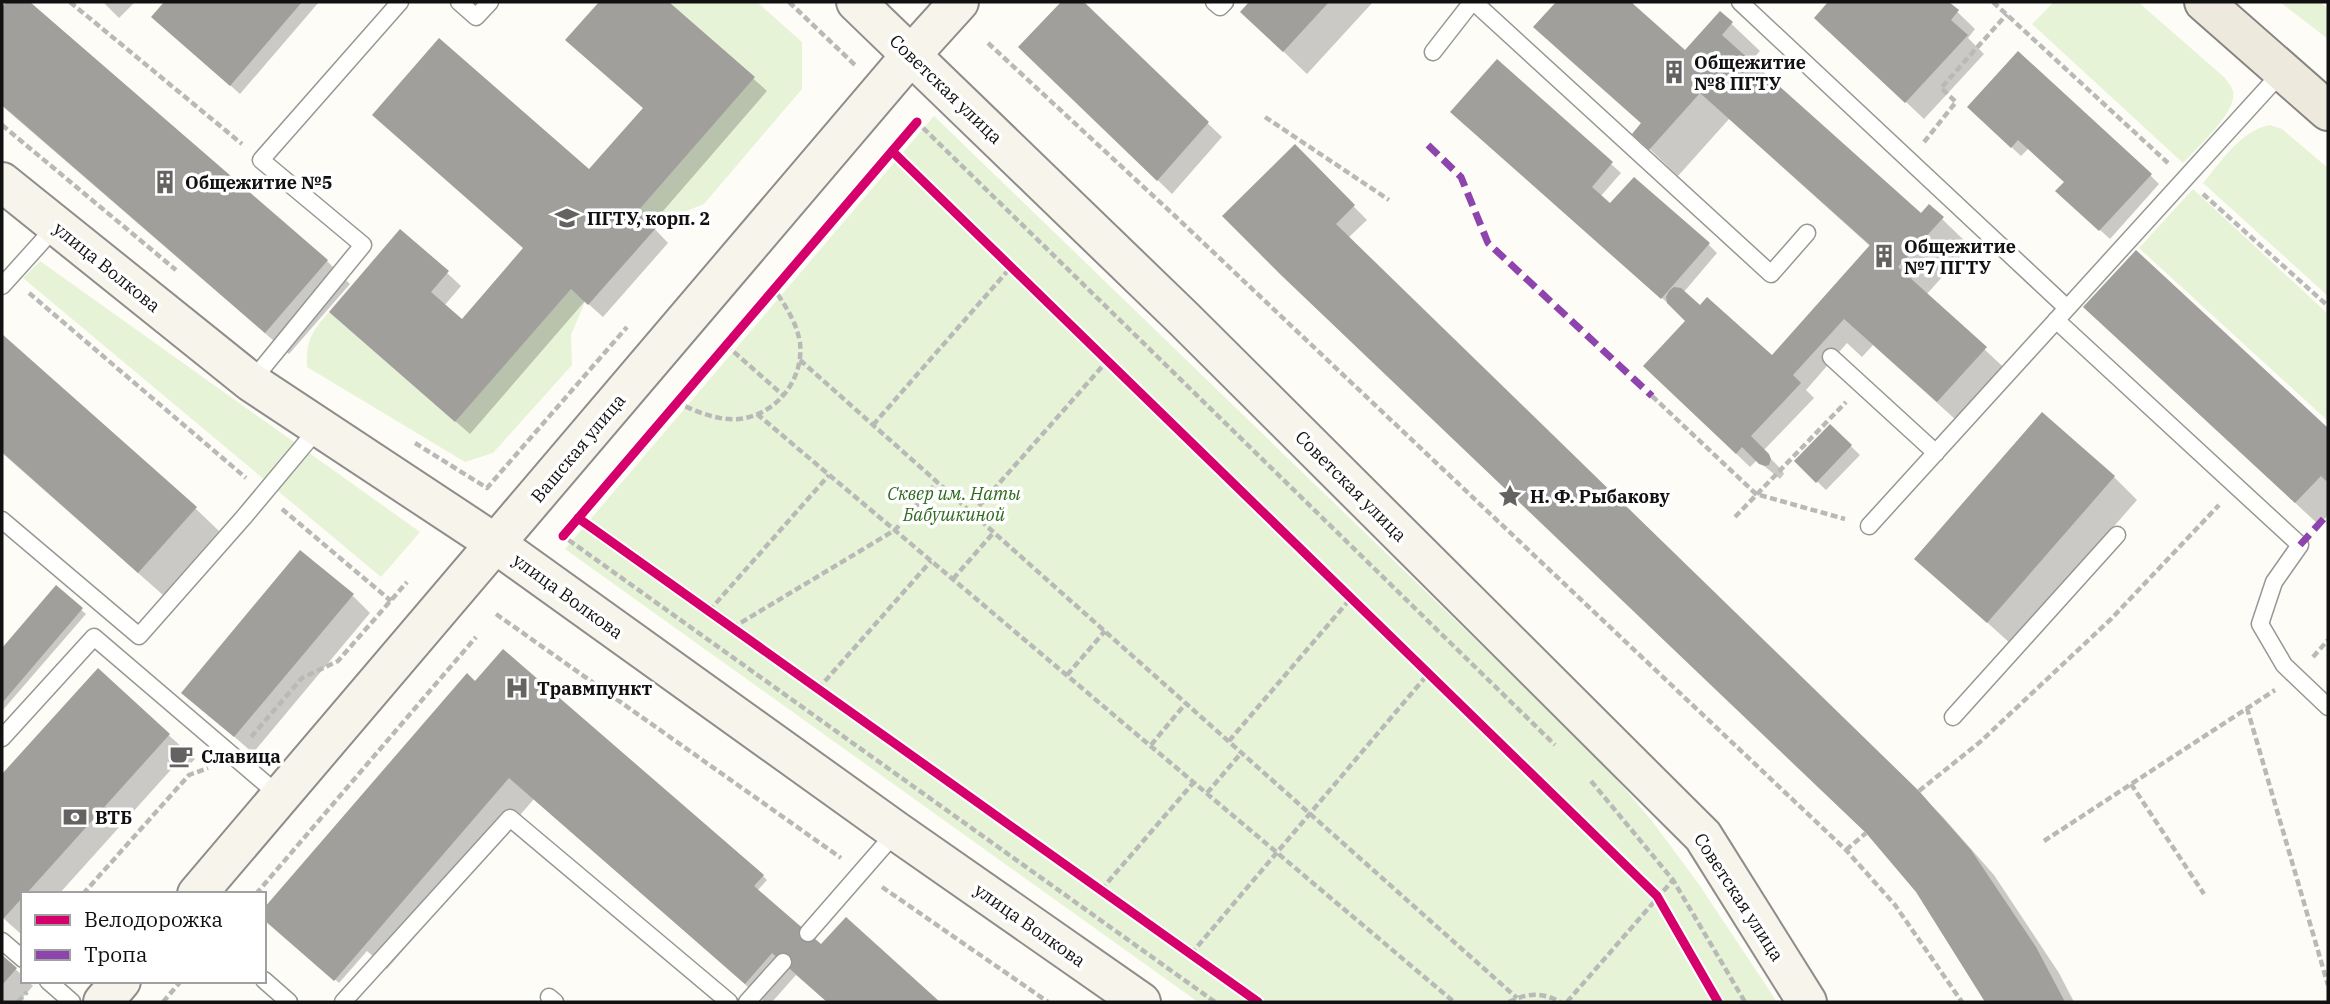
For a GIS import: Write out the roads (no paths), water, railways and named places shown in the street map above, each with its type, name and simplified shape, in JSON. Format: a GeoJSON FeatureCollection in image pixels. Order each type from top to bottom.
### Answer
{"type":"FeatureCollection","features":[{"type":"Feature","properties":{"kind":"main road"},"geometry":{"type":"LineString","coordinates":[[2204,2],[2328,111]]}},
{"type":"Feature","properties":{"kind":"street","name":"Советская улица"},"geometry":{"type":"LineString","coordinates":[[856,2],[1194,329],[1703,836],[1807,1002]]}},
{"type":"Feature","properties":{"kind":"street","name":"Вашская улица"},"geometry":{"type":"LineString","coordinates":[[199,892],[959,2]]}},
{"type":"Feature","properties":{"kind":"street","name":"улица Волкова"},"geometry":{"type":"LineString","coordinates":[[2,182],[251,382],[496,544],[896,831],[1141,1002]]}},
{"type":"Feature","properties":{"kind":"street"},"geometry":{"type":"LineString","coordinates":[[103,1002],[119,983]]}},
{"type":"Feature","properties":{"kind":"lane"},"geometry":{"type":"LineString","coordinates":[[251,382],[363,245],[261,160],[400,2]]}},
{"type":"Feature","properties":{"kind":"lane"},"geometry":{"type":"LineString","coordinates":[[459,2],[476,17],[490,2]]}},
{"type":"Feature","properties":{"kind":"lane"},"geometry":{"type":"LineString","coordinates":[[1214,2],[1220,7],[1225,2]]}},
{"type":"Feature","properties":{"kind":"lane"},"geometry":{"type":"LineString","coordinates":[[1433,51],[1473,2],[1771,274],[1808,233]]}},
{"type":"Feature","properties":{"kind":"lane"},"geometry":{"type":"LineString","coordinates":[[1740,2],[1910,160],[2061,314],[2300,545],[2274,582],[2260,624],[2284,665],[2328,707]]}},
{"type":"Feature","properties":{"kind":"lane"},"geometry":{"type":"LineString","coordinates":[[1869,526],[2282,72]]}},
{"type":"Feature","properties":{"kind":"lane"},"geometry":{"type":"LineString","coordinates":[[6,282],[56,226]]}},
{"type":"Feature","properties":{"kind":"lane"},"geometry":{"type":"LineString","coordinates":[[1831,356],[1936,453]]}},
{"type":"Feature","properties":{"kind":"lane"},"geometry":{"type":"LineString","coordinates":[[2,520],[139,636],[320,426]]}},
{"type":"Feature","properties":{"kind":"lane"},"geometry":{"type":"LineString","coordinates":[[1953,717],[2117,535]]}},
{"type":"Feature","properties":{"kind":"lane"},"geometry":{"type":"LineString","coordinates":[[2,738],[94,637],[280,796]]}},
{"type":"Feature","properties":{"kind":"lane"},"geometry":{"type":"LineString","coordinates":[[343,1002],[510,818],[729,1002]]}},
{"type":"Feature","properties":{"kind":"lane"},"geometry":{"type":"LineString","coordinates":[[808,933],[896,831]]}},
{"type":"Feature","properties":{"kind":"lane"},"geometry":{"type":"LineString","coordinates":[[2,940],[21,957]]}},
{"type":"Feature","properties":{"kind":"lane"},"geometry":{"type":"LineString","coordinates":[[756,999],[783,962]]}},
{"type":"Feature","properties":{"kind":"lane"},"geometry":{"type":"LineString","coordinates":[[266,982],[289,1002]]}},
{"type":"Feature","properties":{"kind":"lane"},"geometry":{"type":"LineString","coordinates":[[50,983],[72,1002]]}},
{"type":"Feature","properties":{"kind":"place","name":"Общежитие №8 ПГТУ"},"geometry":{"type":"Point","coordinates":[1674,72]}},
{"type":"Feature","properties":{"kind":"place","name":"Общежитие №5"},"geometry":{"type":"Point","coordinates":[165,182]}},
{"type":"Feature","properties":{"kind":"place","name":"ПГТУ, корп. 2"},"geometry":{"type":"Point","coordinates":[567,218]}},
{"type":"Feature","properties":{"kind":"place","name":"Общежитие №7 ПГТУ"},"geometry":{"type":"Point","coordinates":[1884,256]}},
{"type":"Feature","properties":{"kind":"place","name":"Н. Ф. Рыбакову"},"geometry":{"type":"Point","coordinates":[1510,496]}},
{"type":"Feature","properties":{"kind":"place","name":"Травмпункт"},"geometry":{"type":"Point","coordinates":[517,688]}},
{"type":"Feature","properties":{"kind":"place","name":"Славица"},"geometry":{"type":"Point","coordinates":[181,756]}},
{"type":"Feature","properties":{"kind":"place","name":"ВТБ"},"geometry":{"type":"Point","coordinates":[75,817]}},
{"type":"Feature","properties":{"kind":"park label","name":"Сквер им. Наты Бабушкиной"},"geometry":{"type":"Point","coordinates":[954,503]}}]}
